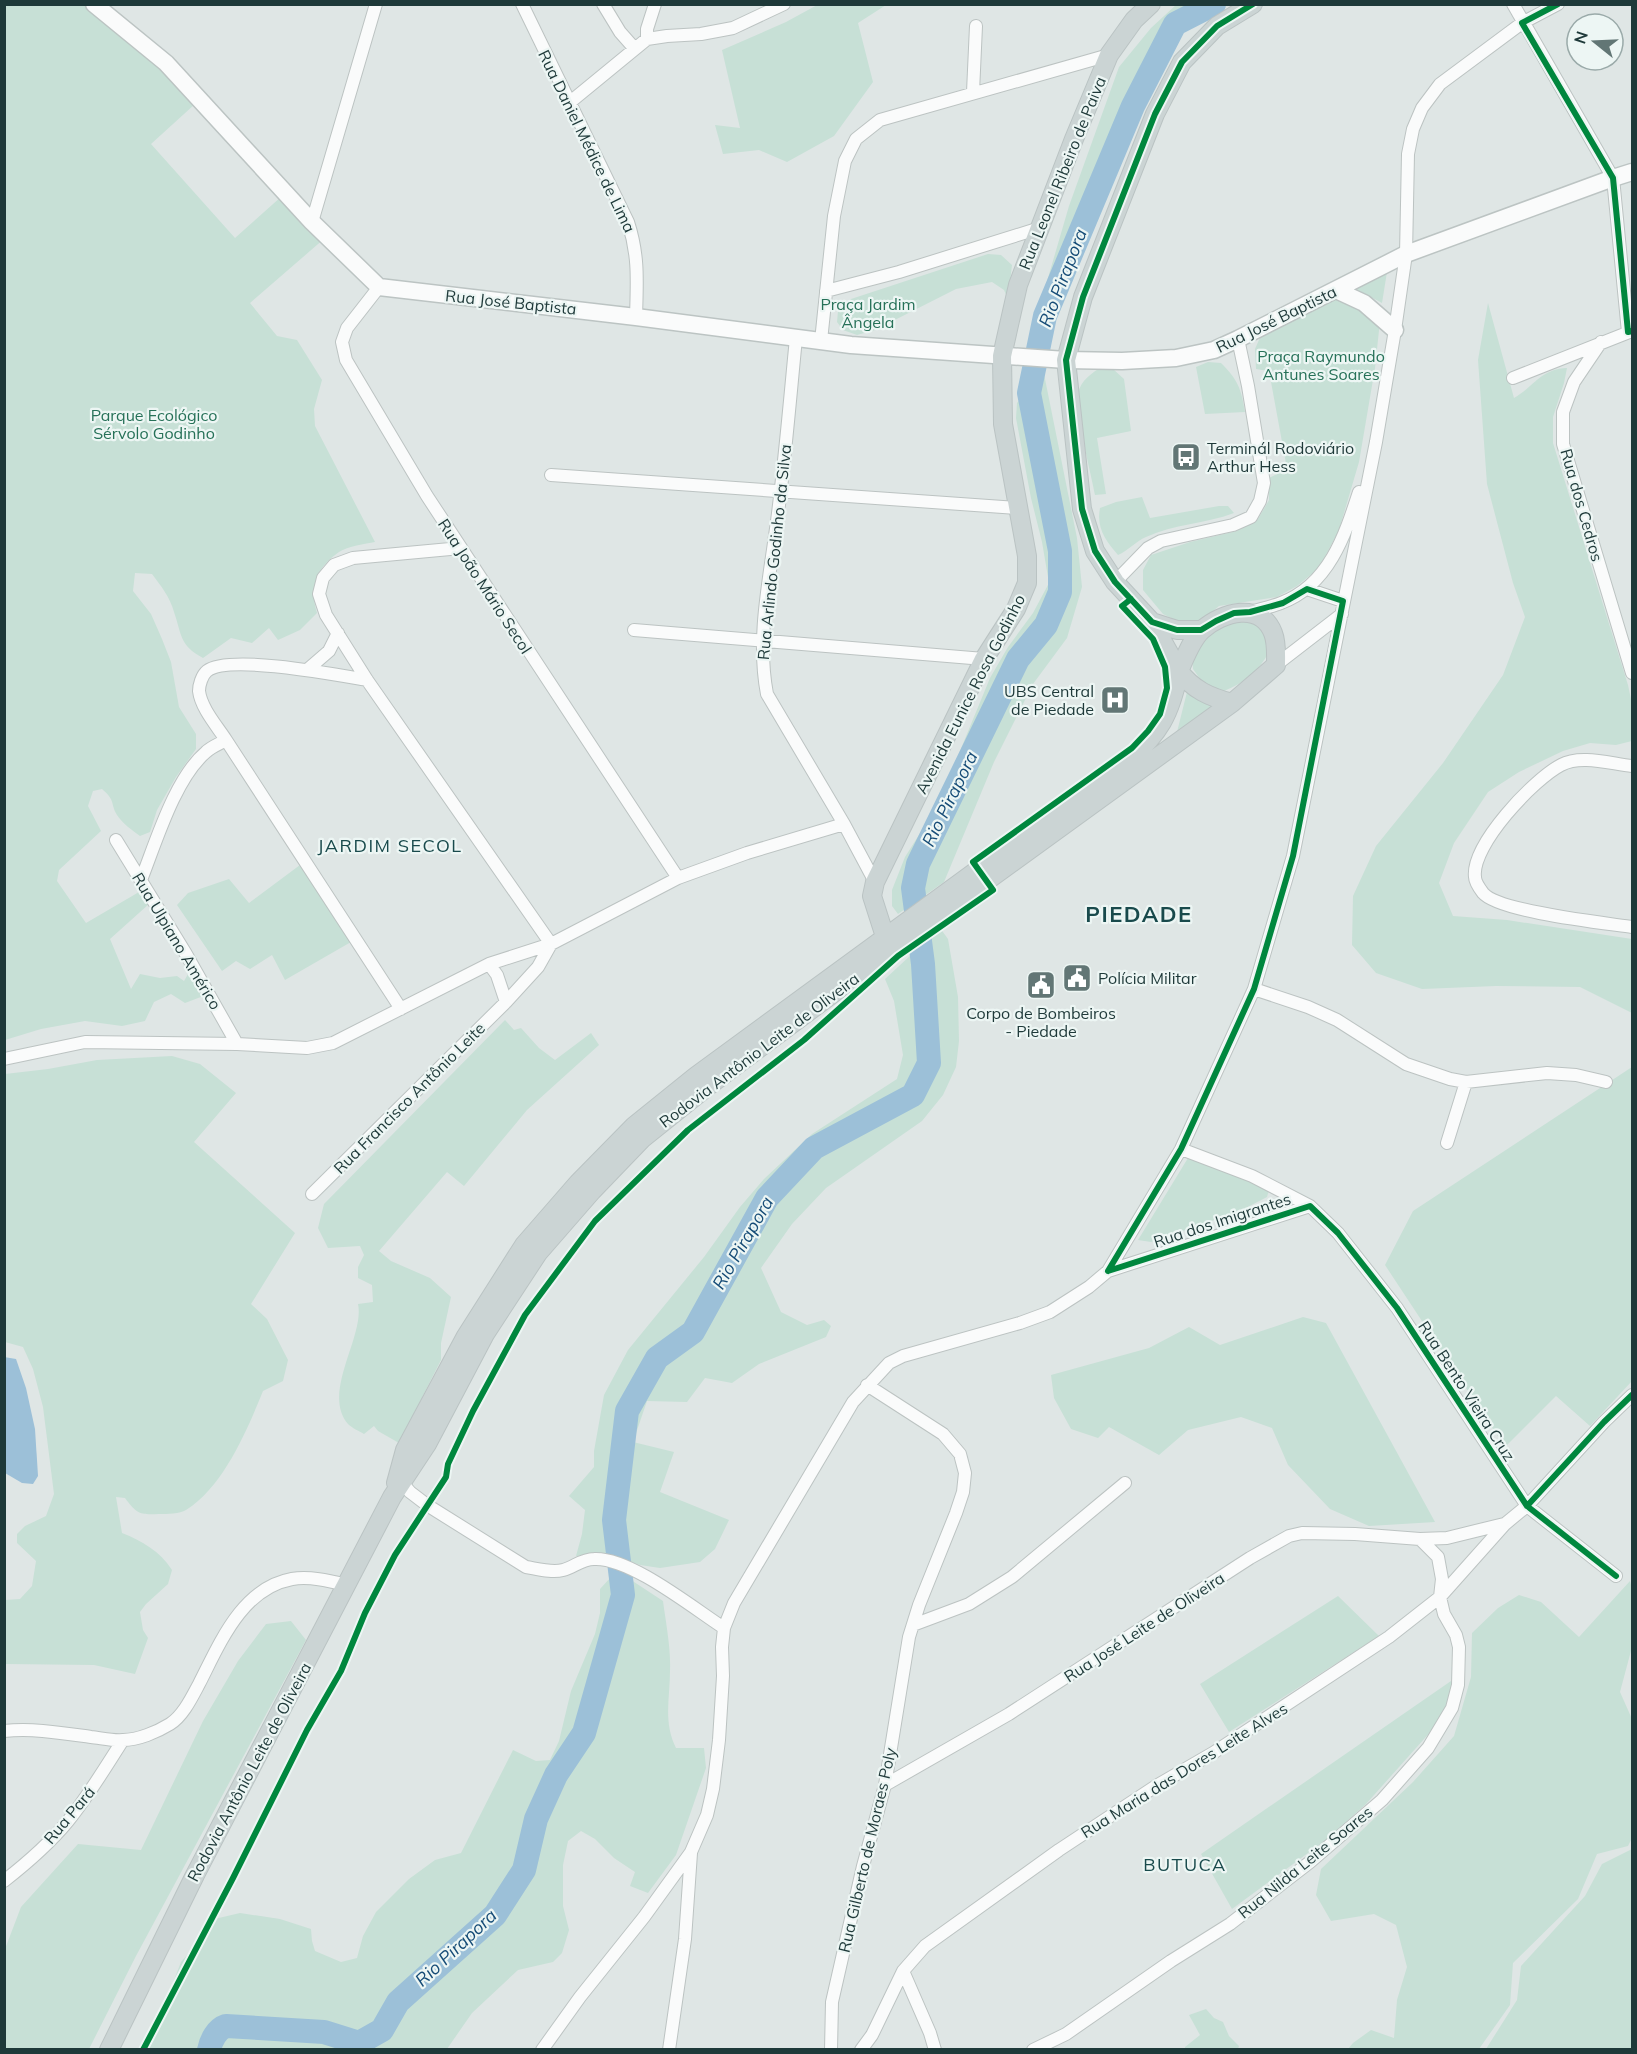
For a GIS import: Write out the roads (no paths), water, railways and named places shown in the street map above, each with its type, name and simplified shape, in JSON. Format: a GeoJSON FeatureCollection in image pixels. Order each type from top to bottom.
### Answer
{"type":"FeatureCollection","features":[{"type":"Feature","properties":{"kind":"main road","name":"Rua Leonel Ribeiro de Paiva"},"geometry":{"type":"LineString","coordinates":[[1009,356],[1018,285],[1074,139],[1109,56],[1134,20],[1151,4]]}},
{"type":"Feature","properties":{"kind":"main road"},"geometry":{"type":"LineString","coordinates":[[1232,703],[1213,698],[1186,681],[1152,622],[1115,582],[1095,551],[1082,509],[1066,360],[1083,297],[1159,106],[1182,62],[1216,26],[1253,4]]}},
{"type":"Feature","properties":{"kind":"main road","name":"Avenida Eunice Rosa Godinho"},"geometry":{"type":"LineString","coordinates":[[892,941],[876,912],[872,896],[874,882],[984,659],[1016,609],[1027,583],[1028,556],[1017,508],[1003,424],[1009,356]]}},
{"type":"Feature","properties":{"kind":"main road"},"geometry":{"type":"LineString","coordinates":[[1250,612],[1265,619],[1274,633],[1277,650],[1276,665]]}},
{"type":"Feature","properties":{"kind":"main road","name":"Rodovia Antônio Leite de Oliveira"},"geometry":{"type":"LineString","coordinates":[[937,909],[1142,749],[1157,732],[1175,692],[1179,671],[1189,649],[1202,630],[1234,613],[1250,612]]}},
{"type":"Feature","properties":{"kind":"main road"},"geometry":{"type":"LineString","coordinates":[[1152,622],[1178,630],[1202,630]]}},
{"type":"Feature","properties":{"kind":"main road","name":"Rodovia Antônio Leite de Oliveira"},"geometry":{"type":"LineString","coordinates":[[109,2049],[195,1875],[397,1486],[427,1444],[485,1334],[538,1253],[592,1191],[642,1139],[707,1087],[892,941],[1170,748],[1232,703],[1276,665]]}},
{"type":"Feature","properties":{"kind":"main road"},"geometry":{"type":"LineString","coordinates":[[1170,748],[1175,692]]}},
{"type":"Feature","properties":{"kind":"main road"},"geometry":{"type":"LineString","coordinates":[[859,957],[876,912]]}},
{"type":"Feature","properties":{"kind":"main road","name":"Rodovia Antônio Leite de Oliveira"},"geometry":{"type":"LineString","coordinates":[[397,1486],[405,1450],[466,1336],[524,1245],[578,1183],[634,1126],[696,1076],[859,957],[892,941]]}},
{"type":"Feature","properties":{"kind":"street"},"geometry":{"type":"LineString","coordinates":[[94,4],[166,63],[312,222],[379,287]]}},
{"type":"Feature","properties":{"kind":"street"},"geometry":{"type":"LineString","coordinates":[[312,222],[376,4]]}},
{"type":"Feature","properties":{"kind":"street","name":"Rua Daniel Médice de Lima"},"geometry":{"type":"LineString","coordinates":[[522,4],[628,222],[636,246],[638,274],[636,316]]}},
{"type":"Feature","properties":{"kind":"street"},"geometry":{"type":"LineString","coordinates":[[603,4],[620,32],[634,49]]}},
{"type":"Feature","properties":{"kind":"street"},"geometry":{"type":"LineString","coordinates":[[647,39],[649,16],[654,4]]}},
{"type":"Feature","properties":{"kind":"street"},"geometry":{"type":"LineString","coordinates":[[569,103],[647,39],[701,34],[733,28],[784,4]]}},
{"type":"Feature","properties":{"kind":"street"},"geometry":{"type":"LineString","coordinates":[[1513,4],[1613,178],[1630,332],[1513,378]]}},
{"type":"Feature","properties":{"kind":"street"},"geometry":{"type":"LineString","coordinates":[[542,2049],[691,1852],[706,1815],[713,1789],[719,1740],[724,1628],[734,1603],[839,1422],[867,1385],[889,1364],[903,1356],[1020,1323],[1050,1312],[1089,1287],[1108,1271],[1181,1149],[1254,989],[1293,856],[1376,442],[1395,330],[1406,254],[1408,154],[1413,129],[1422,108],[1440,84],[1522,23],[1558,4]]}},
{"type":"Feature","properties":{"kind":"street"},"geometry":{"type":"LineString","coordinates":[[973,92],[976,26]]}},
{"type":"Feature","properties":{"kind":"street"},"geometry":{"type":"LineString","coordinates":[[821,341],[834,216],[845,161],[856,139],[880,120],[973,92],[1109,56]]}},
{"type":"Feature","properties":{"kind":"street","name":"Rua José Baptista"},"geometry":{"type":"LineString","coordinates":[[379,287],[636,316],[851,345],[1066,360],[1122,361],[1176,358],[1214,350],[1406,254],[1632,172]]}},
{"type":"Feature","properties":{"kind":"street"},"geometry":{"type":"LineString","coordinates":[[825,291],[900,272],[1040,228]]}},
{"type":"Feature","properties":{"kind":"street","name":"Rua João Mário Secol"},"geometry":{"type":"LineString","coordinates":[[379,287],[346,328],[342,342],[346,360],[460,548],[678,878]]}},
{"type":"Feature","properties":{"kind":"street"},"geometry":{"type":"LineString","coordinates":[[1336,290],[1364,303],[1395,330]]}},
{"type":"Feature","properties":{"kind":"street","name":"Rua Arlindo Godinho da Silva"},"geometry":{"type":"LineString","coordinates":[[796,338],[781,491],[762,640],[762,671],[767,694],[844,824],[874,882]]}},
{"type":"Feature","properties":{"kind":"street"},"geometry":{"type":"LineString","coordinates":[[1115,582],[1148,548],[1161,541],[1233,525],[1251,517],[1260,501],[1264,483],[1238,339]]}},
{"type":"Feature","properties":{"kind":"street","name":"Rua dos Cedros"},"geometry":{"type":"LineString","coordinates":[[1601,342],[1574,382],[1563,412],[1563,444],[1632,673]]}},
{"type":"Feature","properties":{"kind":"street","name":"Rodovia Antônio Leite de Oliveira"},"geometry":{"type":"LineString","coordinates":[[1250,612],[1283,603],[1306,589],[1330,564],[1339,549],[1352,515],[1376,442]]}},
{"type":"Feature","properties":{"kind":"street"},"geometry":{"type":"LineString","coordinates":[[551,475],[1017,508]]}},
{"type":"Feature","properties":{"kind":"street"},"geometry":{"type":"LineString","coordinates":[[460,548],[353,558],[334,565],[323,578],[319,594],[326,615],[367,680],[551,944]]}},
{"type":"Feature","properties":{"kind":"street"},"geometry":{"type":"LineString","coordinates":[[1330,564],[1353,559]]}},
{"type":"Feature","properties":{"kind":"street"},"geometry":{"type":"LineString","coordinates":[[1306,589],[1343,601]]}},
{"type":"Feature","properties":{"kind":"street","name":"Rodovia Antônio Leite de Oliveira"},"geometry":{"type":"LineString","coordinates":[[1276,665],[1342,614]]}},
{"type":"Feature","properties":{"kind":"street"},"geometry":{"type":"LineString","coordinates":[[634,630],[984,659]]}},
{"type":"Feature","properties":{"kind":"street"},"geometry":{"type":"LineString","coordinates":[[307,670],[329,651],[338,633]]}},
{"type":"Feature","properties":{"kind":"street"},"geometry":{"type":"LineString","coordinates":[[367,680],[307,670],[239,664],[218,666],[207,671],[201,679],[199,692],[226,740],[401,1009]]}},
{"type":"Feature","properties":{"kind":"street"},"geometry":{"type":"LineString","coordinates":[[141,880],[171,805],[190,768],[207,751],[226,740]]}},
{"type":"Feature","properties":{"kind":"street"},"geometry":{"type":"LineString","coordinates":[[1632,766],[1584,760],[1562,764],[1529,790],[1492,831],[1476,861],[1475,878],[1484,894],[1499,903],[1564,917],[1632,927]]}},
{"type":"Feature","properties":{"kind":"street"},"geometry":{"type":"LineString","coordinates":[[4,1059],[85,1042],[237,1044],[307,1048],[333,1043],[489,964],[551,944],[678,878],[747,853],[844,824]]}},
{"type":"Feature","properties":{"kind":"street","name":"Rua Ulpiano Américo"},"geometry":{"type":"LineString","coordinates":[[116,840],[186,954],[237,1044]]}},
{"type":"Feature","properties":{"kind":"street","name":"Rua Francisco Antônio Leite"},"geometry":{"type":"LineString","coordinates":[[312,1194],[507,1002],[538,967],[551,944]]}},
{"type":"Feature","properties":{"kind":"street"},"geometry":{"type":"LineString","coordinates":[[489,964],[497,975],[507,1002]]}},
{"type":"Feature","properties":{"kind":"street"},"geometry":{"type":"LineString","coordinates":[[1254,989],[1308,1007],[1337,1020],[1406,1064],[1450,1079],[1466,1082],[1547,1073],[1576,1075],[1606,1082]]}},
{"type":"Feature","properties":{"kind":"street"},"geometry":{"type":"LineString","coordinates":[[1447,1143],[1466,1082]]}},
{"type":"Feature","properties":{"kind":"street","name":"Rua Bento Vieira Cruz"},"geometry":{"type":"LineString","coordinates":[[1181,1149],[1252,1176],[1310,1206],[1338,1233],[1397,1308],[1527,1506],[1616,1576]]}},
{"type":"Feature","properties":{"kind":"street","name":"Rua dos Imigrantes"},"geometry":{"type":"LineString","coordinates":[[1108,1271],[1310,1206]]}},
{"type":"Feature","properties":{"kind":"street","name":"Rua Gilberto de Moraes Poly"},"geometry":{"type":"LineString","coordinates":[[831,2049],[832,2002],[863,1866],[885,1785],[913,1625],[956,1513],[963,1492],[965,1473],[960,1454],[943,1434],[867,1385]]}},
{"type":"Feature","properties":{"kind":"street","name":"Rua Maria das Dores Leite Alves"},"geometry":{"type":"LineString","coordinates":[[861,2049],[872,2035],[903,1971],[925,1946],[1059,1850],[1344,1667],[1440,1597],[1505,1524],[1527,1506],[1632,1395]]}},
{"type":"Feature","properties":{"kind":"street"},"geometry":{"type":"LineString","coordinates":[[913,1625],[969,1604],[1012,1577],[1125,1483]]}},
{"type":"Feature","properties":{"kind":"street"},"geometry":{"type":"LineString","coordinates":[[397,1486],[410,1492],[526,1567],[562,1571],[594,1558],[613,1561],[639,1573],[724,1628]]}},
{"type":"Feature","properties":{"kind":"street","name":"Rua José Leite de Oliveira"},"geometry":{"type":"LineString","coordinates":[[885,1785],[1009,1714],[1250,1558],[1289,1536],[1302,1533],[1420,1539],[1447,1538],[1505,1524]]}},
{"type":"Feature","properties":{"kind":"street"},"geometry":{"type":"LineString","coordinates":[[1420,1539],[1438,1557],[1442,1579],[1440,1597]]}},
{"type":"Feature","properties":{"kind":"street"},"geometry":{"type":"LineString","coordinates":[[4,1731],[52,1731],[123,1740],[148,1734],[171,1723],[189,1703],[241,1611],[256,1595],[271,1585],[294,1578],[325,1580],[347,1585]]}},
{"type":"Feature","properties":{"kind":"street","name":"Rua Nilda Leite Soares"},"geometry":{"type":"LineString","coordinates":[[1033,2049],[1066,2034],[1171,1961],[1230,1924],[1310,1862],[1382,1800],[1428,1748],[1452,1708],[1460,1663],[1459,1647],[1456,1635],[1444,1614],[1440,1597]]}},
{"type":"Feature","properties":{"kind":"street","name":"Rua Pará"},"geometry":{"type":"LineString","coordinates":[[4,1881],[28,1862],[67,1823],[123,1740]]}},
{"type":"Feature","properties":{"kind":"street"},"geometry":{"type":"LineString","coordinates":[[669,2049],[685,1938],[691,1852]]}},
{"type":"Feature","properties":{"kind":"street"},"geometry":{"type":"LineString","coordinates":[[903,1971],[935,2049]]}},
{"type":"Feature","properties":{"kind":"water"},"geometry":{"type":"Polygon","coordinates":[[[4,1357],[16,1359],[26,1388],[35,1429],[38,1476],[33,1484],[22,1483],[5,1473],[4,1357]]]}},
{"type":"Feature","properties":{"kind":"waterway","name":"Rio Pirapora"},"geometry":{"type":"LineString","coordinates":[[209,2050],[215,2035],[226,2026],[324,2032],[359,2043],[382,2030],[398,2002],[495,1915],[524,1870],[536,1819],[556,1775],[584,1733],[623,1595],[614,1520],[627,1411],[657,1358],[693,1332],[767,1198],[814,1148],[913,1095],[929,1063],[923,964],[913,888],[918,864],[1018,659],[1046,625],[1060,592],[1060,551],[1029,393],[1045,316],[1133,106],[1175,24],[1214,4]]}},
{"type":"Feature","properties":{"kind":"place","name":"Terminál Rodoviário Arthur Hess"},"geometry":{"type":"Point","coordinates":[1186,457]}},
{"type":"Feature","properties":{"kind":"place","name":"UBS Central de Piedade"},"geometry":{"type":"Point","coordinates":[1115,700]}},
{"type":"Feature","properties":{"kind":"place","name":"Polícia Militar"},"geometry":{"type":"Point","coordinates":[1077,978]}},
{"type":"Feature","properties":{"kind":"place","name":"Corpo de Bombeiros - Piedade"},"geometry":{"type":"Point","coordinates":[1041,985]}},
{"type":"Feature","properties":{"kind":"district","name":"JARDIM SECOL"},"geometry":{"type":"Point","coordinates":[390,846]}},
{"type":"Feature","properties":{"kind":"district","name":"PIEDADE"},"geometry":{"type":"Point","coordinates":[1139,914]}},
{"type":"Feature","properties":{"kind":"district","name":"BUTUCA"},"geometry":{"type":"Point","coordinates":[1185,1865]}},
{"type":"Feature","properties":{"kind":"park label","name":"Praça Jardim Ângela"},"geometry":{"type":"Point","coordinates":[868,313]}},
{"type":"Feature","properties":{"kind":"park label","name":"Praça Raymundo Antunes Soares"},"geometry":{"type":"Point","coordinates":[1321,365]}},
{"type":"Feature","properties":{"kind":"park label","name":"Parque Ecológico Sérvolo Godinho"},"geometry":{"type":"Point","coordinates":[154,424]}}]}
